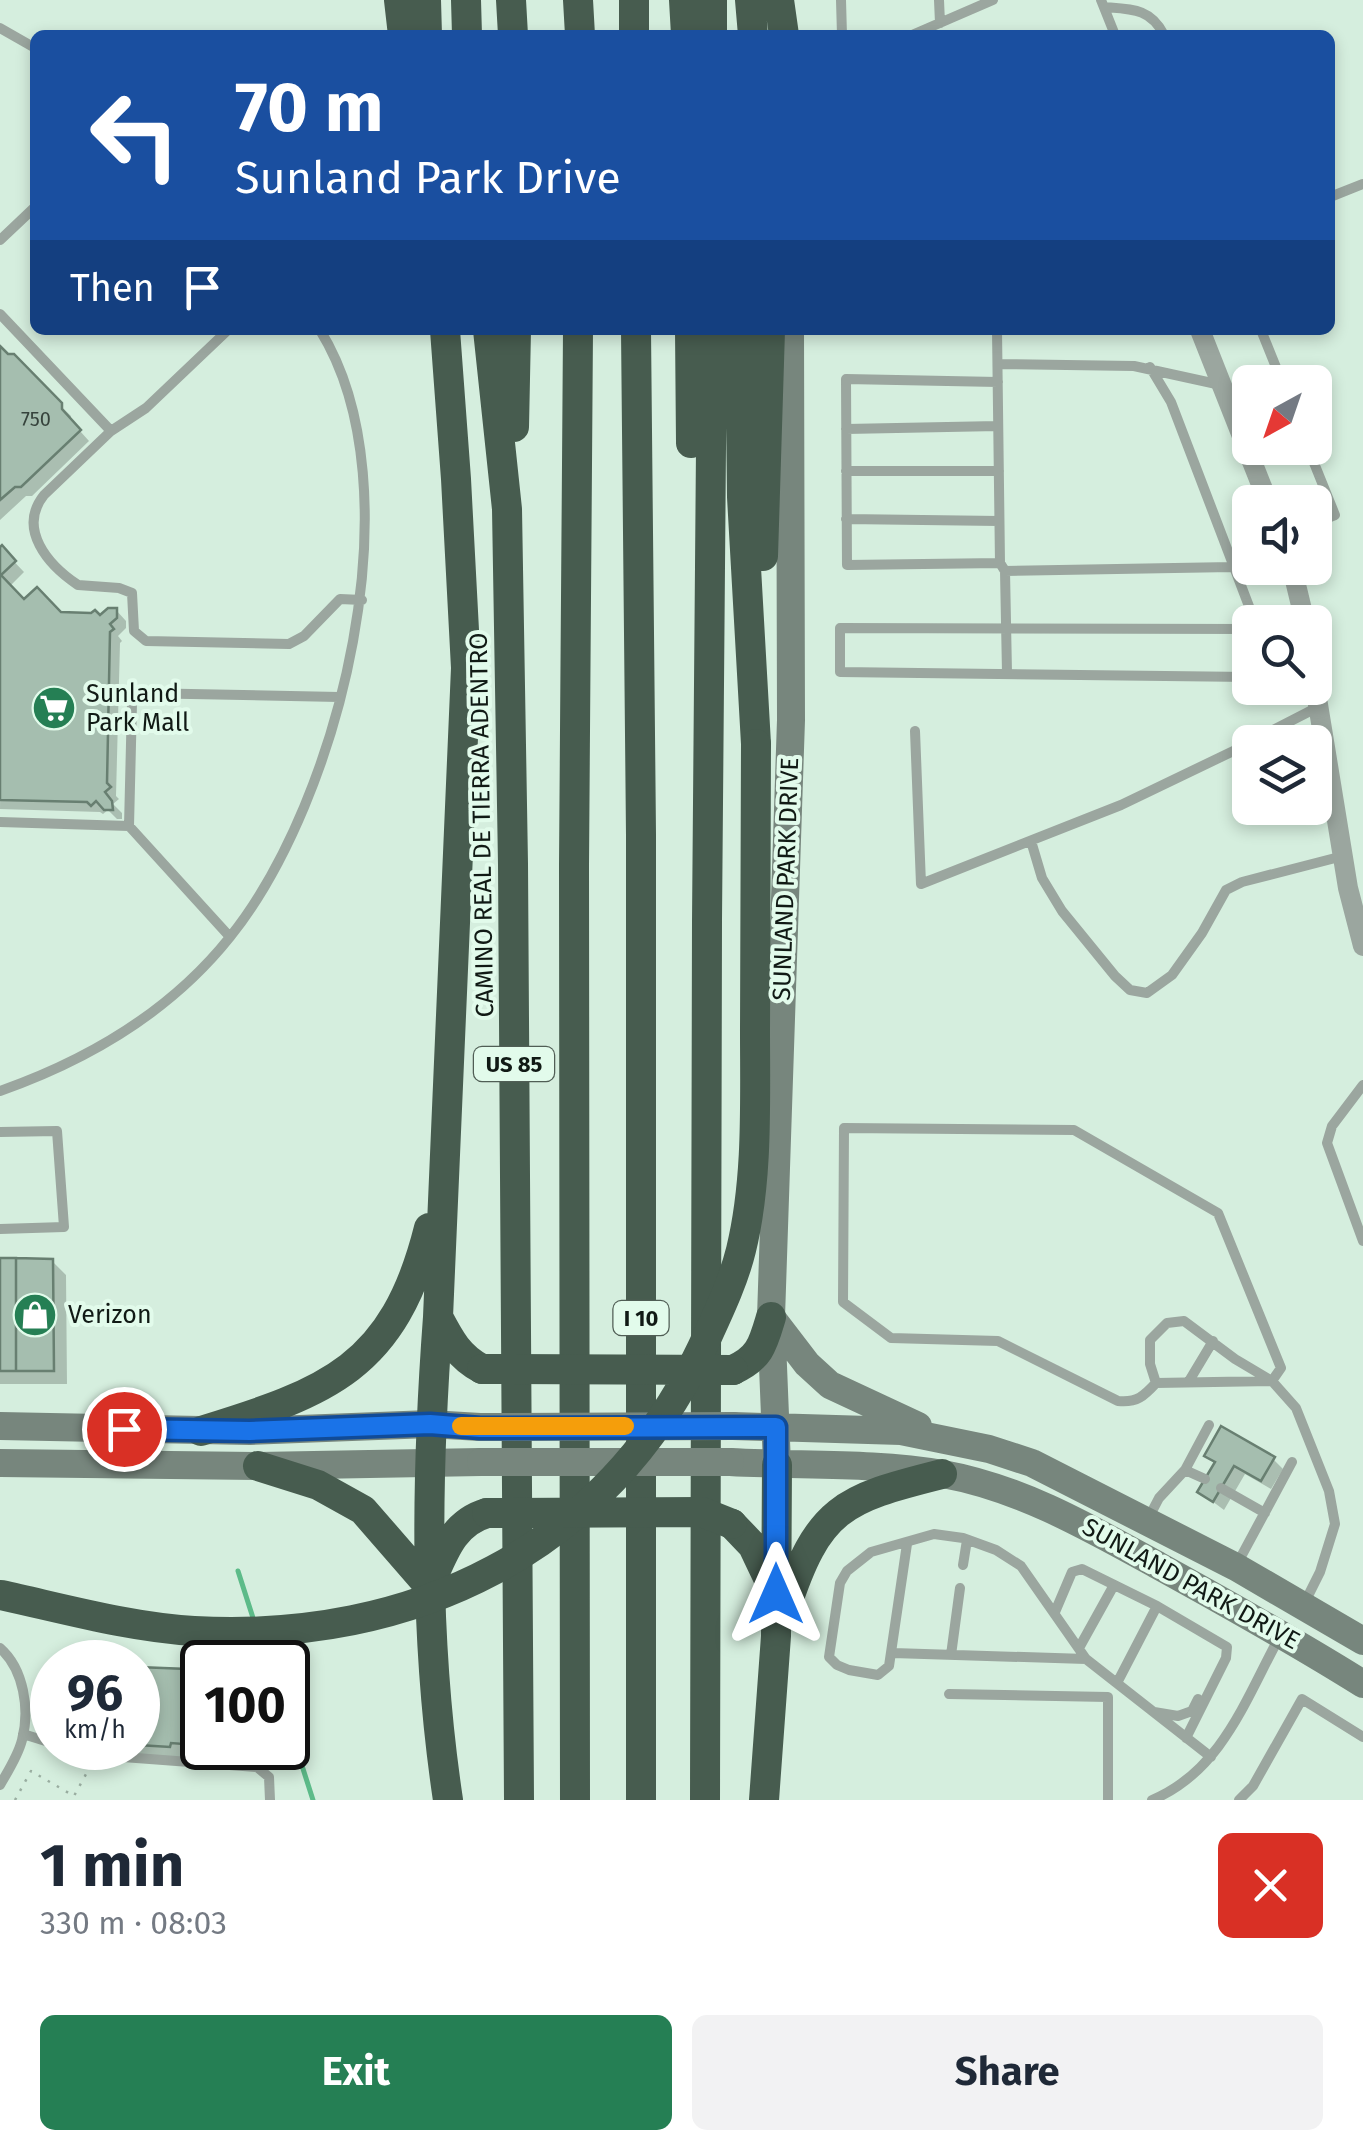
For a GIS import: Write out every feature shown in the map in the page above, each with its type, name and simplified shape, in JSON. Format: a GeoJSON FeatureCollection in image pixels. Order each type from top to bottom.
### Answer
{"type":"FeatureCollection","features":[{"type":"Feature","properties":{"kind":"highway"},"geometry":{"type":"LineString","coordinates":[[398,0],[402,30]]}},
{"type":"Feature","properties":{"kind":"highway"},"geometry":{"type":"LineString","coordinates":[[426,0],[427,30]]}},
{"type":"Feature","properties":{"kind":"highway"},"geometry":{"type":"LineString","coordinates":[[466,0],[466,30]]}},
{"type":"Feature","properties":{"kind":"highway"},"geometry":{"type":"LineString","coordinates":[[511,0],[513,30]]}},
{"type":"Feature","properties":{"kind":"highway"},"geometry":{"type":"LineString","coordinates":[[578,0],[580,30]]}},
{"type":"Feature","properties":{"kind":"highway"},"geometry":{"type":"LineString","coordinates":[[634,0],[634,30]]}},
{"type":"Feature","properties":{"kind":"highway"},"geometry":{"type":"LineString","coordinates":[[684,0],[686,30]]}},
{"type":"Feature","properties":{"kind":"highway"},"geometry":{"type":"LineString","coordinates":[[712,0],[712,30]]}},
{"type":"Feature","properties":{"kind":"highway"},"geometry":{"type":"LineString","coordinates":[[731,0],[734,30]]}},
{"type":"Feature","properties":{"kind":"highway"},"geometry":{"type":"LineString","coordinates":[[750,0],[753,30]]}},
{"type":"Feature","properties":{"kind":"highway"},"geometry":{"type":"LineString","coordinates":[[783,0],[785,30]]}},
{"type":"Feature","properties":{"kind":"highway"},"geometry":{"type":"LineString","coordinates":[[444,335],[466,668],[430,1424],[429,1586],[448,1800]]}},
{"type":"Feature","properties":{"kind":"highway","name":"CAMINO REAL DE TIERRA ADENTRO"},"geometry":{"type":"LineString","coordinates":[[489,335],[507,509],[514,884],[519,1800]]}},
{"type":"Feature","properties":{"kind":"highway"},"geometry":{"type":"LineString","coordinates":[[507,509],[516,400],[516,335]]}},
{"type":"Feature","properties":{"kind":"highway"},"geometry":{"type":"LineString","coordinates":[[575,1800],[578,335]]}},
{"type":"Feature","properties":{"kind":"highway","name":"I 10"},"geometry":{"type":"LineString","coordinates":[[636,335],[641,1800]]}},
{"type":"Feature","properties":{"kind":"highway"},"geometry":{"type":"LineString","coordinates":[[690,335],[693,649],[706,921]]}},
{"type":"Feature","properties":{"kind":"highway"},"geometry":{"type":"LineString","coordinates":[[705,1800],[706,921],[712,335]]}},
{"type":"Feature","properties":{"kind":"highway"},"geometry":{"type":"LineString","coordinates":[[740,335],[742,497],[756,744]]}},
{"type":"Feature","properties":{"kind":"highway"},"geometry":{"type":"LineString","coordinates":[[1,1595],[143,1626],[196,1631],[283,1630],[367,1619],[400,1610],[489,1574],[567,1522],[611,1483],[649,1439],[687,1379],[718,1313],[741,1250],[750,1180],[756,744],[770,335]]}},
{"type":"Feature","properties":{"kind":"highway"},"geometry":{"type":"LineString","coordinates":[[201,1430],[308,1394],[346,1370],[381,1338],[404,1304],[418,1271],[444,1167]]}},
{"type":"Feature","properties":{"kind":"highway"},"geometry":{"type":"LineString","coordinates":[[438,1317],[453,1346],[482,1369],[733,1370],[761,1351],[771,1318]]}},
{"type":"Feature","properties":{"kind":"highway"},"geometry":{"type":"LineString","coordinates":[[764,1800],[776,1636],[776,1464]]}},
{"type":"Feature","properties":{"kind":"highway"},"geometry":{"type":"LineString","coordinates":[[258,1466],[318,1485],[363,1510],[429,1586]]}},
{"type":"Feature","properties":{"kind":"highway"},"geometry":{"type":"LineString","coordinates":[[776,1636],[800,1564],[814,1536],[832,1518],[879,1490],[942,1474]]}},
{"type":"Feature","properties":{"kind":"highway"},"geometry":{"type":"LineString","coordinates":[[429,1586],[448,1543],[473,1517],[488,1513],[702,1512],[732,1524],[753,1546],[776,1594]]}},
{"type":"Feature","properties":{"kind":"main road","name":"SUNLAND PARK DRIVE"},"geometry":{"type":"LineString","coordinates":[[776,1464],[771,1318],[791,720],[790,335]]}},
{"type":"Feature","properties":{"kind":"main road"},"geometry":{"type":"LineString","coordinates":[[771,1318],[807,1364],[830,1385],[947,1439]]}},
{"type":"Feature","properties":{"kind":"main road","name":"SUNLAND PARK DRIVE"},"geometry":{"type":"LineString","coordinates":[[0,1426],[201,1430],[430,1424],[480,1428],[733,1426],[901,1431],[947,1439],[1032,1463],[1236,1567],[1363,1641]]}},
{"type":"Feature","properties":{"kind":"main road","name":"SUNLAND PARK DRIVE"},"geometry":{"type":"LineString","coordinates":[[0,1463],[258,1466],[430,1461],[730,1462],[942,1474],[1003,1490],[1080,1522],[1282,1633],[1363,1684]]}},
{"type":"Feature","properties":{"kind":"main road"},"geometry":{"type":"LineString","coordinates":[[1282,1633],[1304,1604]]}},
{"type":"Feature","properties":{"kind":"street"},"geometry":{"type":"LineString","coordinates":[[1202,335],[1261,485]]}},
{"type":"Feature","properties":{"kind":"street"},"geometry":{"type":"LineString","coordinates":[[1318,705],[1343,856],[1363,946]]}},
{"type":"Feature","properties":{"kind":"lane"},"geometry":{"type":"LineString","coordinates":[[841,0],[842,30]]}},
{"type":"Feature","properties":{"kind":"lane"},"geometry":{"type":"LineString","coordinates":[[939,0],[940,23]]}},
{"type":"Feature","properties":{"kind":"lane"},"geometry":{"type":"LineString","coordinates":[[924,30],[992,0]]}},
{"type":"Feature","properties":{"kind":"lane"},"geometry":{"type":"LineString","coordinates":[[1104,8],[1151,14],[1161,30]]}},
{"type":"Feature","properties":{"kind":"lane"},"geometry":{"type":"LineString","coordinates":[[0,28],[30,45]]}},
{"type":"Feature","properties":{"kind":"lane"},"geometry":{"type":"LineString","coordinates":[[1335,195],[1363,184]]}},
{"type":"Feature","properties":{"kind":"lane"},"geometry":{"type":"LineString","coordinates":[[0,240],[30,212]]}},
{"type":"Feature","properties":{"kind":"lane"},"geometry":{"type":"LineString","coordinates":[[0,314],[111,431]]}},
{"type":"Feature","properties":{"kind":"lane"},"geometry":{"type":"LineString","coordinates":[[223,335],[146,408],[111,431],[38,502],[34,534],[43,552],[78,585],[119,588],[132,593],[133,626],[140,638],[160,642],[289,644],[304,636],[340,600],[362,600]]}},
{"type":"Feature","properties":{"kind":"lane"},"geometry":{"type":"LineString","coordinates":[[0,1091],[78,1059],[132,1027],[184,985],[230,937],[273,876],[297,830],[315,782],[362,600],[364,514],[357,429],[346,382],[322,335]]}},
{"type":"Feature","properties":{"kind":"lane"},"geometry":{"type":"LineString","coordinates":[[997,335],[998,471],[1007,672]]}},
{"type":"Feature","properties":{"kind":"lane"},"geometry":{"type":"LineString","coordinates":[[1263,335],[1275,365]]}},
{"type":"Feature","properties":{"kind":"lane"},"geometry":{"type":"LineString","coordinates":[[998,364],[1150,368],[1222,385]]}},
{"type":"Feature","properties":{"kind":"lane"},"geometry":{"type":"LineString","coordinates":[[998,382],[846,379],[846,565],[1232,567],[1171,402],[1150,368]]}},
{"type":"Feature","properties":{"kind":"lane"},"geometry":{"type":"LineString","coordinates":[[846,429],[998,426]]}},
{"type":"Feature","properties":{"kind":"lane"},"geometry":{"type":"LineString","coordinates":[[846,471],[998,471]]}},
{"type":"Feature","properties":{"kind":"lane"},"geometry":{"type":"LineString","coordinates":[[846,519],[1000,521]]}},
{"type":"Feature","properties":{"kind":"lane"},"geometry":{"type":"LineString","coordinates":[[1232,629],[840,628],[840,672],[1232,678]]}},
{"type":"Feature","properties":{"kind":"lane"},"geometry":{"type":"LineString","coordinates":[[230,937],[128,826],[132,703],[140,693],[338,697]]}},
{"type":"Feature","properties":{"kind":"lane"},"geometry":{"type":"LineString","coordinates":[[1275,725],[1305,705]]}},
{"type":"Feature","properties":{"kind":"lane"},"geometry":{"type":"LineString","coordinates":[[915,731],[921,884],[1121,805],[1232,751]]}},
{"type":"Feature","properties":{"kind":"lane"},"geometry":{"type":"LineString","coordinates":[[0,822],[128,826]]}},
{"type":"Feature","properties":{"kind":"lane"},"geometry":{"type":"LineString","coordinates":[[1031,840],[1042,878],[1062,912],[1115,976],[1130,990],[1147,993],[1172,976],[1202,934],[1226,890],[1242,882],[1343,856]]}},
{"type":"Feature","properties":{"kind":"lane"},"geometry":{"type":"LineString","coordinates":[[1363,1085],[1332,1126],[1327,1143],[1363,1240]]}},
{"type":"Feature","properties":{"kind":"lane"},"geometry":{"type":"LineString","coordinates":[[844,1128],[1068,1128],[1211,1207],[1222,1220],[1281,1368],[1272,1381],[1156,1383],[1140,1399],[1118,1400],[998,1341],[891,1338],[843,1302],[844,1128]]}},
{"type":"Feature","properties":{"kind":"lane"},"geometry":{"type":"LineString","coordinates":[[0,1132],[56,1131],[64,1228],[0,1229]]}},
{"type":"Feature","properties":{"kind":"lane"},"geometry":{"type":"LineString","coordinates":[[1156,1383],[1148,1349],[1150,1340],[1167,1324],[1184,1321],[1272,1381],[1296,1408],[1334,1507],[1332,1540],[1304,1604]]}},
{"type":"Feature","properties":{"kind":"lane"},"geometry":{"type":"LineString","coordinates":[[1189,1381],[1213,1341]]}},
{"type":"Feature","properties":{"kind":"lane"},"geometry":{"type":"LineString","coordinates":[[1147,1521],[1159,1498],[1185,1470],[1209,1425]]}},
{"type":"Feature","properties":{"kind":"lane"},"geometry":{"type":"LineString","coordinates":[[1236,1567],[1292,1462]]}},
{"type":"Feature","properties":{"kind":"lane"},"geometry":{"type":"LineString","coordinates":[[1185,1470],[1205,1479]]}},
{"type":"Feature","properties":{"kind":"lane"},"geometry":{"type":"LineString","coordinates":[[1221,1488],[1265,1513]]}},
{"type":"Feature","properties":{"kind":"lane"},"geometry":{"type":"LineString","coordinates":[[907,1544],[889,1666],[878,1675],[837,1665],[829,1657],[840,1583],[847,1571],[871,1552],[934,1534],[966,1540],[996,1550],[1021,1566],[1083,1654],[1211,1757]]}},
{"type":"Feature","properties":{"kind":"lane"},"geometry":{"type":"LineString","coordinates":[[963,1565],[966,1540]]}},
{"type":"Feature","properties":{"kind":"lane"},"geometry":{"type":"LineString","coordinates":[[1055,1612],[1072,1572],[1082,1569],[1227,1647],[1226,1658],[1186,1738]]}},
{"type":"Feature","properties":{"kind":"lane"},"geometry":{"type":"LineString","coordinates":[[1083,1654],[1114,1584]]}},
{"type":"Feature","properties":{"kind":"lane"},"geometry":{"type":"LineString","coordinates":[[950,1655],[960,1588]]}},
{"type":"Feature","properties":{"kind":"lane"},"geometry":{"type":"LineString","coordinates":[[1108,1800],[1108,1697],[1120,1685],[1157,1606]]}},
{"type":"Feature","properties":{"kind":"lane"},"geometry":{"type":"LineString","coordinates":[[1158,1799],[1197,1774],[1211,1757],[1282,1633]]}},
{"type":"Feature","properties":{"kind":"lane"},"geometry":{"type":"LineString","coordinates":[[0,1648],[20,1679],[23,1734],[0,1785]]}},
{"type":"Feature","properties":{"kind":"lane"},"geometry":{"type":"LineString","coordinates":[[893,1653],[1083,1654]]}},
{"type":"Feature","properties":{"kind":"lane"},"geometry":{"type":"LineString","coordinates":[[1152,1712],[1178,1716],[1192,1711],[1216,1666],[1226,1658]]}},
{"type":"Feature","properties":{"kind":"lane"},"geometry":{"type":"LineString","coordinates":[[949,1694],[1108,1697]]}},
{"type":"Feature","properties":{"kind":"lane"},"geometry":{"type":"LineString","coordinates":[[1239,1800],[1252,1786],[1302,1699],[1363,1737]]}},
{"type":"Feature","properties":{"kind":"lane"},"geometry":{"type":"LineString","coordinates":[[23,1734],[30,1736]]}},
{"type":"Feature","properties":{"kind":"lane"},"geometry":{"type":"LineString","coordinates":[[160,1759],[257,1767],[269,1778],[270,1800]]}},
{"type":"Feature","properties":{"kind":"path"},"geometry":{"type":"LineString","coordinates":[[14,1800],[31,1771],[74,1796],[89,1770]]}},
{"type":"Feature","properties":{"kind":"building"},"geometry":{"type":"Polygon","coordinates":[[[0,346],[14,354],[62,403],[62,409],[81,430],[21,487],[15,487],[0,500],[0,346]]]}},
{"type":"Feature","properties":{"kind":"building","name":"Sunland Park Mall"},"geometry":{"type":"Polygon","coordinates":[[[0,547],[16,561],[1,575],[24,599],[37,587],[61,612],[95,610],[100,615],[108,608],[117,608],[117,618],[110,624],[114,629],[110,632],[107,783],[111,787],[105,792],[113,810],[104,810],[96,801],[91,806],[87,802],[0,800],[0,547]]]}},
{"type":"Feature","properties":{"kind":"building"},"geometry":{"type":"Polygon","coordinates":[[[0,1258],[16,1258],[16,1371],[0,1371],[0,1258]]]}},
{"type":"Feature","properties":{"kind":"building","name":"Verizon"},"geometry":{"type":"Polygon","coordinates":[[[16,1258],[53,1259],[54,1371],[16,1371],[16,1258]]]}},
{"type":"Feature","properties":{"kind":"building"},"geometry":{"type":"Polygon","coordinates":[[[1221,1426],[1275,1457],[1261,1481],[1234,1466],[1213,1502],[1197,1492],[1215,1462],[1204,1456],[1221,1426]]]}},
{"type":"Feature","properties":{"kind":"building"},"geometry":{"type":"Polygon","coordinates":[[[160,1668],[180,1669],[180,1744],[171,1743],[170,1747],[160,1746],[160,1668]]]}},
{"type":"Feature","properties":{"kind":"waterway"},"geometry":{"type":"LineString","coordinates":[[238,1571],[254,1621]]}},
{"type":"Feature","properties":{"kind":"waterway"},"geometry":{"type":"LineString","coordinates":[[303,1770],[313,1800]]}},
{"type":"Feature","properties":{"kind":"slow traffic"},"geometry":{"type":"LineString","coordinates":[[461,1426],[625,1426]]}},
{"type":"Feature","properties":{"kind":"place","name":"Sunland Park Mall"},"geometry":{"type":"Point","coordinates":[54,708]}},
{"type":"Feature","properties":{"kind":"place","name":"Verizon"},"geometry":{"type":"Point","coordinates":[35,1315]}},
{"type":"Feature","properties":{"kind":"route"},"geometry":{"type":"LineString","coordinates":[[124,1429],[250,1431],[430,1424],[480,1428],[776,1427],[776,1594]]}}]}
